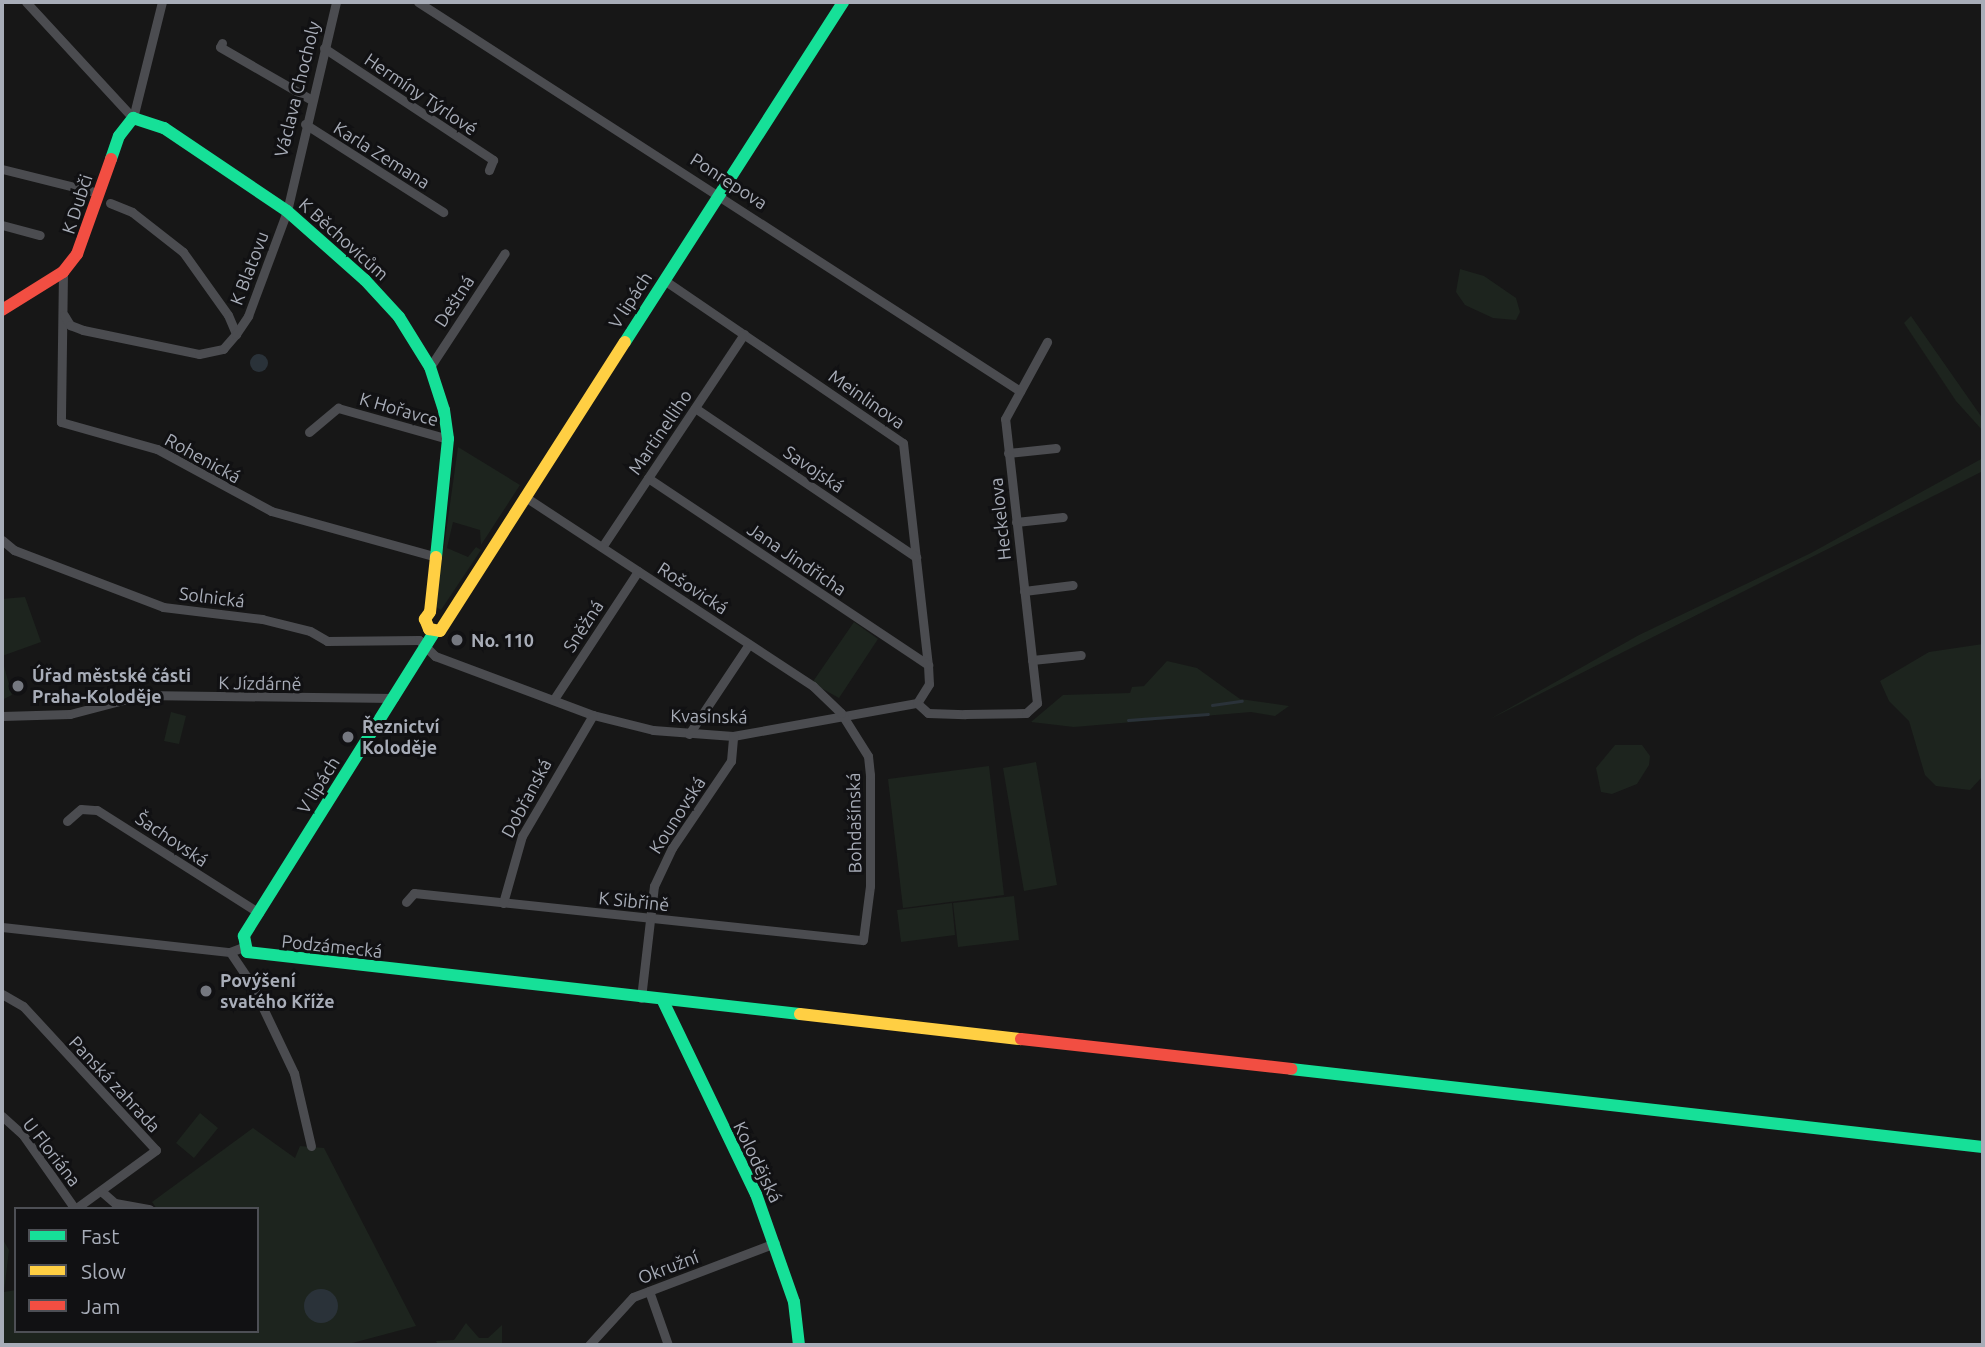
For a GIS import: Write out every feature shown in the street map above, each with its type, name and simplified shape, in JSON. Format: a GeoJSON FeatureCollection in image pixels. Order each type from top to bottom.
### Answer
{"type":"FeatureCollection","features":[{"type":"Feature","properties":{"kind":"street","name":"K Běchovicům"},"geometry":{"type":"LineString","coordinates":[[26,2],[133,118],[164,128],[287,211],[365,279],[398,317],[430,367],[444,410],[448,439],[433,556],[430,611],[425,619],[430,638]]}},
{"type":"Feature","properties":{"kind":"street"},"geometry":{"type":"LineString","coordinates":[[133,118],[162,2]]}},
{"type":"Feature","properties":{"kind":"street","name":"Václava Chocholy"},"geometry":{"type":"LineString","coordinates":[[287,211],[290,185],[335,2]]}},
{"type":"Feature","properties":{"kind":"street","name":"Ponrepova"},"geometry":{"type":"LineString","coordinates":[[418,2],[720,194],[1020,391]]}},
{"type":"Feature","properties":{"kind":"street","name":"V lipách"},"geometry":{"type":"LineString","coordinates":[[243,947],[244,936],[430,638],[446,625],[446,616],[843,2]]}},
{"type":"Feature","properties":{"kind":"street"},"geometry":{"type":"LineString","coordinates":[[222,43],[220,47],[310,99]]}},
{"type":"Feature","properties":{"kind":"street","name":"Hermíny Týrlové"},"geometry":{"type":"LineString","coordinates":[[324,48],[493,160],[489,170]]}},
{"type":"Feature","properties":{"kind":"street","name":"K Dubči"},"geometry":{"type":"LineString","coordinates":[[2,310],[63,272],[86,236],[119,136],[133,118]]}},
{"type":"Feature","properties":{"kind":"street","name":"Karla Zemana"},"geometry":{"type":"LineString","coordinates":[[305,124],[443,212]]}},
{"type":"Feature","properties":{"kind":"street"},"geometry":{"type":"LineString","coordinates":[[2,169],[98,193]]}},
{"type":"Feature","properties":{"kind":"street"},"geometry":{"type":"LineString","coordinates":[[63,314],[70,325],[83,330],[199,354],[223,349],[236,334],[216,296],[183,251],[132,212],[110,203]]}},
{"type":"Feature","properties":{"kind":"street","name":"K Blatovu"},"geometry":{"type":"LineString","coordinates":[[236,334],[248,316],[287,211]]}},
{"type":"Feature","properties":{"kind":"street"},"geometry":{"type":"LineString","coordinates":[[2,225],[40,235]]}},
{"type":"Feature","properties":{"kind":"street","name":"Deštná"},"geometry":{"type":"LineString","coordinates":[[430,367],[505,253]]}},
{"type":"Feature","properties":{"kind":"street","name":"Rohenická"},"geometry":{"type":"LineString","coordinates":[[63,272],[61,422],[157,449],[271,511],[433,556]]}},
{"type":"Feature","properties":{"kind":"street","name":"Meinlinova"},"geometry":{"type":"LineString","coordinates":[[664,279],[900,439],[928,665],[929,684],[917,703]]}},
{"type":"Feature","properties":{"kind":"street","name":"Martinelliho"},"geometry":{"type":"LineString","coordinates":[[602,547],[744,334]]}},
{"type":"Feature","properties":{"kind":"street","name":"Heckelova"},"geometry":{"type":"LineString","coordinates":[[1037,703],[1005,419],[1047,342]]}},
{"type":"Feature","properties":{"kind":"street","name":"K Hořavce"},"geometry":{"type":"LineString","coordinates":[[309,432],[338,408],[448,439]]}},
{"type":"Feature","properties":{"kind":"street","name":"Savojská"},"geometry":{"type":"LineString","coordinates":[[695,408],[916,557]]}},
{"type":"Feature","properties":{"kind":"street"},"geometry":{"type":"LineString","coordinates":[[1008,453],[1056,448]]}},
{"type":"Feature","properties":{"kind":"street","name":"Jana Jindřicha"},"geometry":{"type":"LineString","coordinates":[[648,478],[928,665]]}},
{"type":"Feature","properties":{"kind":"street","name":"Rošovická"},"geometry":{"type":"LineString","coordinates":[[524,496],[817,689],[841,713]]}},
{"type":"Feature","properties":{"kind":"street"},"geometry":{"type":"LineString","coordinates":[[1016,522],[1063,517]]}},
{"type":"Feature","properties":{"kind":"street","name":"Solnická"},"geometry":{"type":"LineString","coordinates":[[2,541],[14,550],[163,607],[262,619],[310,631],[327,641],[430,638]]}},
{"type":"Feature","properties":{"kind":"street","name":"Sněžná"},"geometry":{"type":"LineString","coordinates":[[554,699],[638,571]]}},
{"type":"Feature","properties":{"kind":"street"},"geometry":{"type":"LineString","coordinates":[[1024,591],[1073,585]]}},
{"type":"Feature","properties":{"kind":"street"},"geometry":{"type":"LineString","coordinates":[[430,611],[439,610],[446,616]]}},
{"type":"Feature","properties":{"kind":"street","name":"Kvasinská"},"geometry":{"type":"LineString","coordinates":[[430,638],[435,656],[593,715],[690,734],[733,736],[841,713],[917,703],[928,713],[965,715],[1026,713],[1037,703]]}},
{"type":"Feature","properties":{"kind":"street"},"geometry":{"type":"LineString","coordinates":[[690,734],[749,643]]}},
{"type":"Feature","properties":{"kind":"street"},"geometry":{"type":"LineString","coordinates":[[1032,660],[1081,655]]}},
{"type":"Feature","properties":{"kind":"street","name":"K Jízdárně"},"geometry":{"type":"LineString","coordinates":[[2,716],[70,714],[142,695],[394,698]]}},
{"type":"Feature","properties":{"kind":"street","name":"Bohdašínská"},"geometry":{"type":"LineString","coordinates":[[841,713],[868,756],[870,775],[870,886],[863,940]]}},
{"type":"Feature","properties":{"kind":"street","name":"Dobřanská"},"geometry":{"type":"LineString","coordinates":[[503,903],[522,836],[593,715]]}},
{"type":"Feature","properties":{"kind":"street","name":"Kounovská"},"geometry":{"type":"LineString","coordinates":[[641,998],[649,918],[660,871],[731,761],[733,736]]}},
{"type":"Feature","properties":{"kind":"street","name":"Šachovská"},"geometry":{"type":"LineString","coordinates":[[67,821],[81,809],[97,810],[258,913]]}},
{"type":"Feature","properties":{"kind":"street","name":"K Sibřině"},"geometry":{"type":"LineString","coordinates":[[406,902],[414,893],[863,940]]}},
{"type":"Feature","properties":{"kind":"street"},"geometry":{"type":"LineString","coordinates":[[3,929],[230,952],[243,947]]}},
{"type":"Feature","properties":{"kind":"street","name":"Podzámecká"},"geometry":{"type":"LineString","coordinates":[[243,947],[250,953],[277,958],[1983,1147]]}},
{"type":"Feature","properties":{"kind":"street"},"geometry":{"type":"LineString","coordinates":[[230,952],[253,985],[257,999],[294,1073],[311,1146]]}},
{"type":"Feature","properties":{"kind":"street","name":"Panská zahrada"},"geometry":{"type":"LineString","coordinates":[[2,994],[23,1006],[156,1150],[78,1207]]}},
{"type":"Feature","properties":{"kind":"street","name":"Kolodějská"},"geometry":{"type":"LineString","coordinates":[[663,1000],[756,1194],[794,1302],[799,1345]]}},
{"type":"Feature","properties":{"kind":"street","name":"U Floriána"},"geometry":{"type":"LineString","coordinates":[[2,1116],[23,1135],[74,1207]]}},
{"type":"Feature","properties":{"kind":"street"},"geometry":{"type":"LineString","coordinates":[[101,1191],[115,1206]]}},
{"type":"Feature","properties":{"kind":"street","name":"Okružní"},"geometry":{"type":"LineString","coordinates":[[589,1345],[633,1297],[775,1243]]}},
{"type":"Feature","properties":{"kind":"street"},"geometry":{"type":"LineString","coordinates":[[649,1291],[668,1345]]}},
{"type":"Feature","properties":{"kind":"shaded area"},"geometry":{"type":"Polygon","coordinates":[[[1460,269],[1484,276],[1516,298],[1520,312],[1516,320],[1493,318],[1465,305],[1456,292],[1460,269]]]}},
{"type":"Feature","properties":{"kind":"shaded area"},"geometry":{"type":"Polygon","coordinates":[[[1911,316],[1983,419],[1983,431],[1956,401],[1904,323],[1911,316]]]}},
{"type":"Feature","properties":{"kind":"shaded area"},"geometry":{"type":"Polygon","coordinates":[[[255,354],[263,354],[268,363],[266,370],[255,372],[250,367],[250,359],[255,354]]]}},
{"type":"Feature","properties":{"kind":"shaded area"},"geometry":{"type":"Polygon","coordinates":[[[458,447],[520,485],[481,545],[480,530],[453,522],[447,548],[468,557],[476,547],[481,550],[441,610],[436,607],[440,547],[444,547],[458,447]]]}},
{"type":"Feature","properties":{"kind":"shaded area"},"geometry":{"type":"Polygon","coordinates":[[[1983,458],[1983,471],[1490,719],[1639,635],[1811,553],[1983,458]]]}},
{"type":"Feature","properties":{"kind":"shaded area"},"geometry":{"type":"Polygon","coordinates":[[[25,597],[41,642],[2,656],[2,599],[25,597]]]}},
{"type":"Feature","properties":{"kind":"shaded area"},"geometry":{"type":"Polygon","coordinates":[[[854,622],[878,639],[839,698],[812,683],[854,622]]]}},
{"type":"Feature","properties":{"kind":"shaded area"},"geometry":{"type":"Polygon","coordinates":[[[1983,644],[1982,777],[1970,790],[1936,786],[1925,775],[1909,721],[1889,701],[1880,681],[1929,652],[1983,644]]]}},
{"type":"Feature","properties":{"kind":"shaded area"},"geometry":{"type":"Polygon","coordinates":[[[2,659],[12,695],[2,700],[2,659]]]}},
{"type":"Feature","properties":{"kind":"shaded area"},"geometry":{"type":"Polygon","coordinates":[[[1167,661],[1197,668],[1240,699],[1289,706],[1275,716],[1251,712],[1074,727],[1031,722],[1063,695],[1130,693],[1132,687],[1144,686],[1167,661]]]}},
{"type":"Feature","properties":{"kind":"shaded area"},"geometry":{"type":"Polygon","coordinates":[[[171,712],[186,716],[179,744],[164,741],[171,712]]]}},
{"type":"Feature","properties":{"kind":"shaded area"},"geometry":{"type":"Polygon","coordinates":[[[1615,745],[1642,745],[1650,756],[1649,765],[1637,784],[1612,794],[1601,792],[1596,768],[1615,745]]]}},
{"type":"Feature","properties":{"kind":"shaded area"},"geometry":{"type":"Polygon","coordinates":[[[1036,762],[1057,885],[1024,891],[1003,768],[1036,762]]]}},
{"type":"Feature","properties":{"kind":"shaded area"},"geometry":{"type":"Polygon","coordinates":[[[989,766],[1004,895],[903,908],[888,779],[989,766]]]}},
{"type":"Feature","properties":{"kind":"shaded area"},"geometry":{"type":"Polygon","coordinates":[[[1014,896],[1019,940],[958,947],[953,903],[1014,896]]]}},
{"type":"Feature","properties":{"kind":"shaded area"},"geometry":{"type":"Polygon","coordinates":[[[952,903],[955,935],[901,942],[897,910],[952,903]]]}},
{"type":"Feature","properties":{"kind":"shaded area"},"geometry":{"type":"Polygon","coordinates":[[[200,1113],[218,1128],[194,1158],[176,1143],[200,1113]]]}},
{"type":"Feature","properties":{"kind":"shaded area"},"geometry":{"type":"Polygon","coordinates":[[[253,1128],[295,1158],[300,1146],[324,1148],[416,1326],[345,1345],[2,1345],[2,1238],[9,1250],[4,1292],[14,1290],[14,1333],[259,1333],[259,1207],[156,1207],[152,1202],[253,1128]]]}},
{"type":"Feature","properties":{"kind":"shaded area"},"geometry":{"type":"Polygon","coordinates":[[[321,1289],[333,1294],[338,1306],[333,1318],[321,1323],[309,1318],[304,1306],[309,1294],[321,1289]]]}},
{"type":"Feature","properties":{"kind":"shaded area"},"geometry":{"type":"Polygon","coordinates":[[[466,1323],[479,1338],[488,1338],[502,1325],[502,1345],[438,1345],[436,1341],[454,1340],[466,1323]]]}},
{"type":"Feature","properties":{"kind":"waterway"},"geometry":{"type":"LineString","coordinates":[[1212,705],[1242,701]]}},
{"type":"Feature","properties":{"kind":"waterway"},"geometry":{"type":"LineString","coordinates":[[1128,720],[1208,714]]}},
{"type":"Feature","properties":{"kind":"traffic: fast"},"geometry":{"type":"LineString","coordinates":[[625,342],[843,2]]}},
{"type":"Feature","properties":{"kind":"traffic: fast"},"geometry":{"type":"LineString","coordinates":[[111,159],[119,136],[133,118],[164,128],[287,211],[365,280],[399,317],[430,367],[444,410],[448,439],[436,557]]}},
{"type":"Feature","properties":{"kind":"traffic: fast"},"geometry":{"type":"LineString","coordinates":[[435,631],[244,936],[247,952],[800,1014]]}},
{"type":"Feature","properties":{"kind":"traffic: fast"},"geometry":{"type":"LineString","coordinates":[[663,1001],[756,1194],[794,1302],[799,1345]]}},
{"type":"Feature","properties":{"kind":"traffic: fast"},"geometry":{"type":"LineString","coordinates":[[1291,1069],[1983,1147]]}},
{"type":"Feature","properties":{"kind":"traffic: slow"},"geometry":{"type":"LineString","coordinates":[[436,557],[430,612],[425,619],[429,629],[440,631],[625,342]]}},
{"type":"Feature","properties":{"kind":"traffic: slow"},"geometry":{"type":"LineString","coordinates":[[800,1014],[1021,1039]]}},
{"type":"Feature","properties":{"kind":"traffic: jam"},"geometry":{"type":"LineString","coordinates":[[2,310],[63,272],[77,254],[111,159]]}},
{"type":"Feature","properties":{"kind":"traffic: jam"},"geometry":{"type":"LineString","coordinates":[[1021,1039],[1291,1069]]}},
{"type":"Feature","properties":{"kind":"place","name":"No. 110"},"geometry":{"type":"Point","coordinates":[457,640]}},
{"type":"Feature","properties":{"kind":"place","name":"Úřad městské části Praha-Koloděje"},"geometry":{"type":"Point","coordinates":[18,686]}},
{"type":"Feature","properties":{"kind":"place","name":"Řeznictví Koloděje"},"geometry":{"type":"Point","coordinates":[348,737]}},
{"type":"Feature","properties":{"kind":"place","name":"Povýšení svatého Kříže"},"geometry":{"type":"Point","coordinates":[206,991]}}]}
